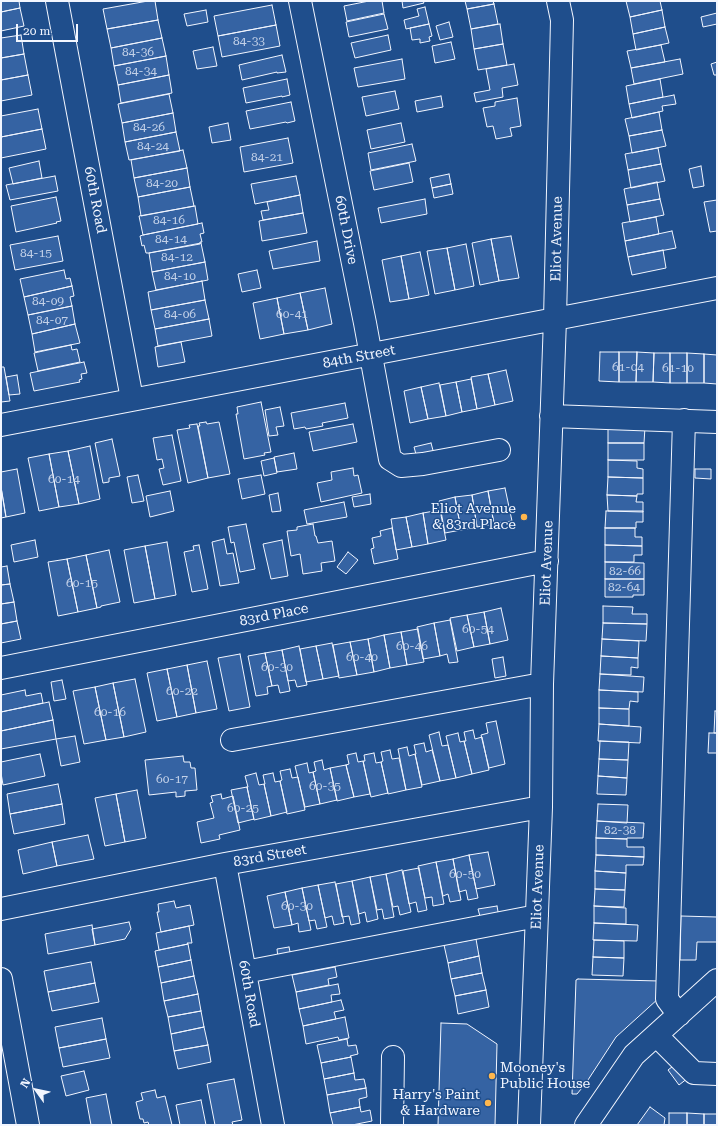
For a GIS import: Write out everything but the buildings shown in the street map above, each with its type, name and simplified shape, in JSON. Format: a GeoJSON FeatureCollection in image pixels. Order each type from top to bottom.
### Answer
{"type":"FeatureCollection","features":[{"type":"Feature","properties":{"kind":"street","name":"60th Road"},"geometry":{"type":"LineString","coordinates":[[57,1],[132,399]]}},
{"type":"Feature","properties":{"kind":"street","name":"60th Drive"},"geometry":{"type":"LineString","coordinates":[[300,1],[371,355],[390,459],[401,466],[423,464],[498,450]]}},
{"type":"Feature","properties":{"kind":"street","name":"Eliot Avenue"},"geometry":{"type":"LineString","coordinates":[[529,1125],[541,807],[542,684],[555,319],[562,20],[558,1]]}},
{"type":"Feature","properties":{"kind":"street","name":"84th Street"},"geometry":{"type":"LineString","coordinates":[[1,425],[717,288]]}},
{"type":"Feature","properties":{"kind":"street"},"geometry":{"type":"LineString","coordinates":[[551,416],[717,422]]}},
{"type":"Feature","properties":{"kind":"street"},"geometry":{"type":"LineString","coordinates":[[679,1015],[666,999],[684,420]]}},
{"type":"Feature","properties":{"kind":"street","name":"83rd Place"},"geometry":{"type":"LineString","coordinates":[[1,668],[547,561]]}},
{"type":"Feature","properties":{"kind":"street"},"geometry":{"type":"LineString","coordinates":[[232,740],[542,684]]}},
{"type":"Feature","properties":{"kind":"street","name":"83rd Street"},"geometry":{"type":"LineString","coordinates":[[1,909],[225,864],[541,807]]}},
{"type":"Feature","properties":{"kind":"street","name":"60th Road"},"geometry":{"type":"LineString","coordinates":[[225,864],[273,1125]]}},
{"type":"Feature","properties":{"kind":"street"},"geometry":{"type":"LineString","coordinates":[[245,972],[537,916]]}},
{"type":"Feature","properties":{"kind":"street"},"geometry":{"type":"LineString","coordinates":[[1,979],[28,1125]]}},
{"type":"Feature","properties":{"kind":"street"},"geometry":{"type":"LineString","coordinates":[[586,1125],[634,1056],[717,980]]}},
{"type":"Feature","properties":{"kind":"street"},"geometry":{"type":"LineString","coordinates":[[656,1035],[694,1074],[717,1074]]}},
{"type":"Feature","properties":{"kind":"street"},"geometry":{"type":"LineString","coordinates":[[392,1125],[393,1057]]}},
{"type":"Feature","properties":{"kind":"place","name":"Eliot Avenue & 83rd Place"},"geometry":{"type":"Point","coordinates":[524,517]}},
{"type":"Feature","properties":{"kind":"place","name":"Mooney's Public House"},"geometry":{"type":"Point","coordinates":[492,1076]}},
{"type":"Feature","properties":{"kind":"place","name":"Harry's Paint & Hardware"},"geometry":{"type":"Point","coordinates":[488,1103]}}]}
